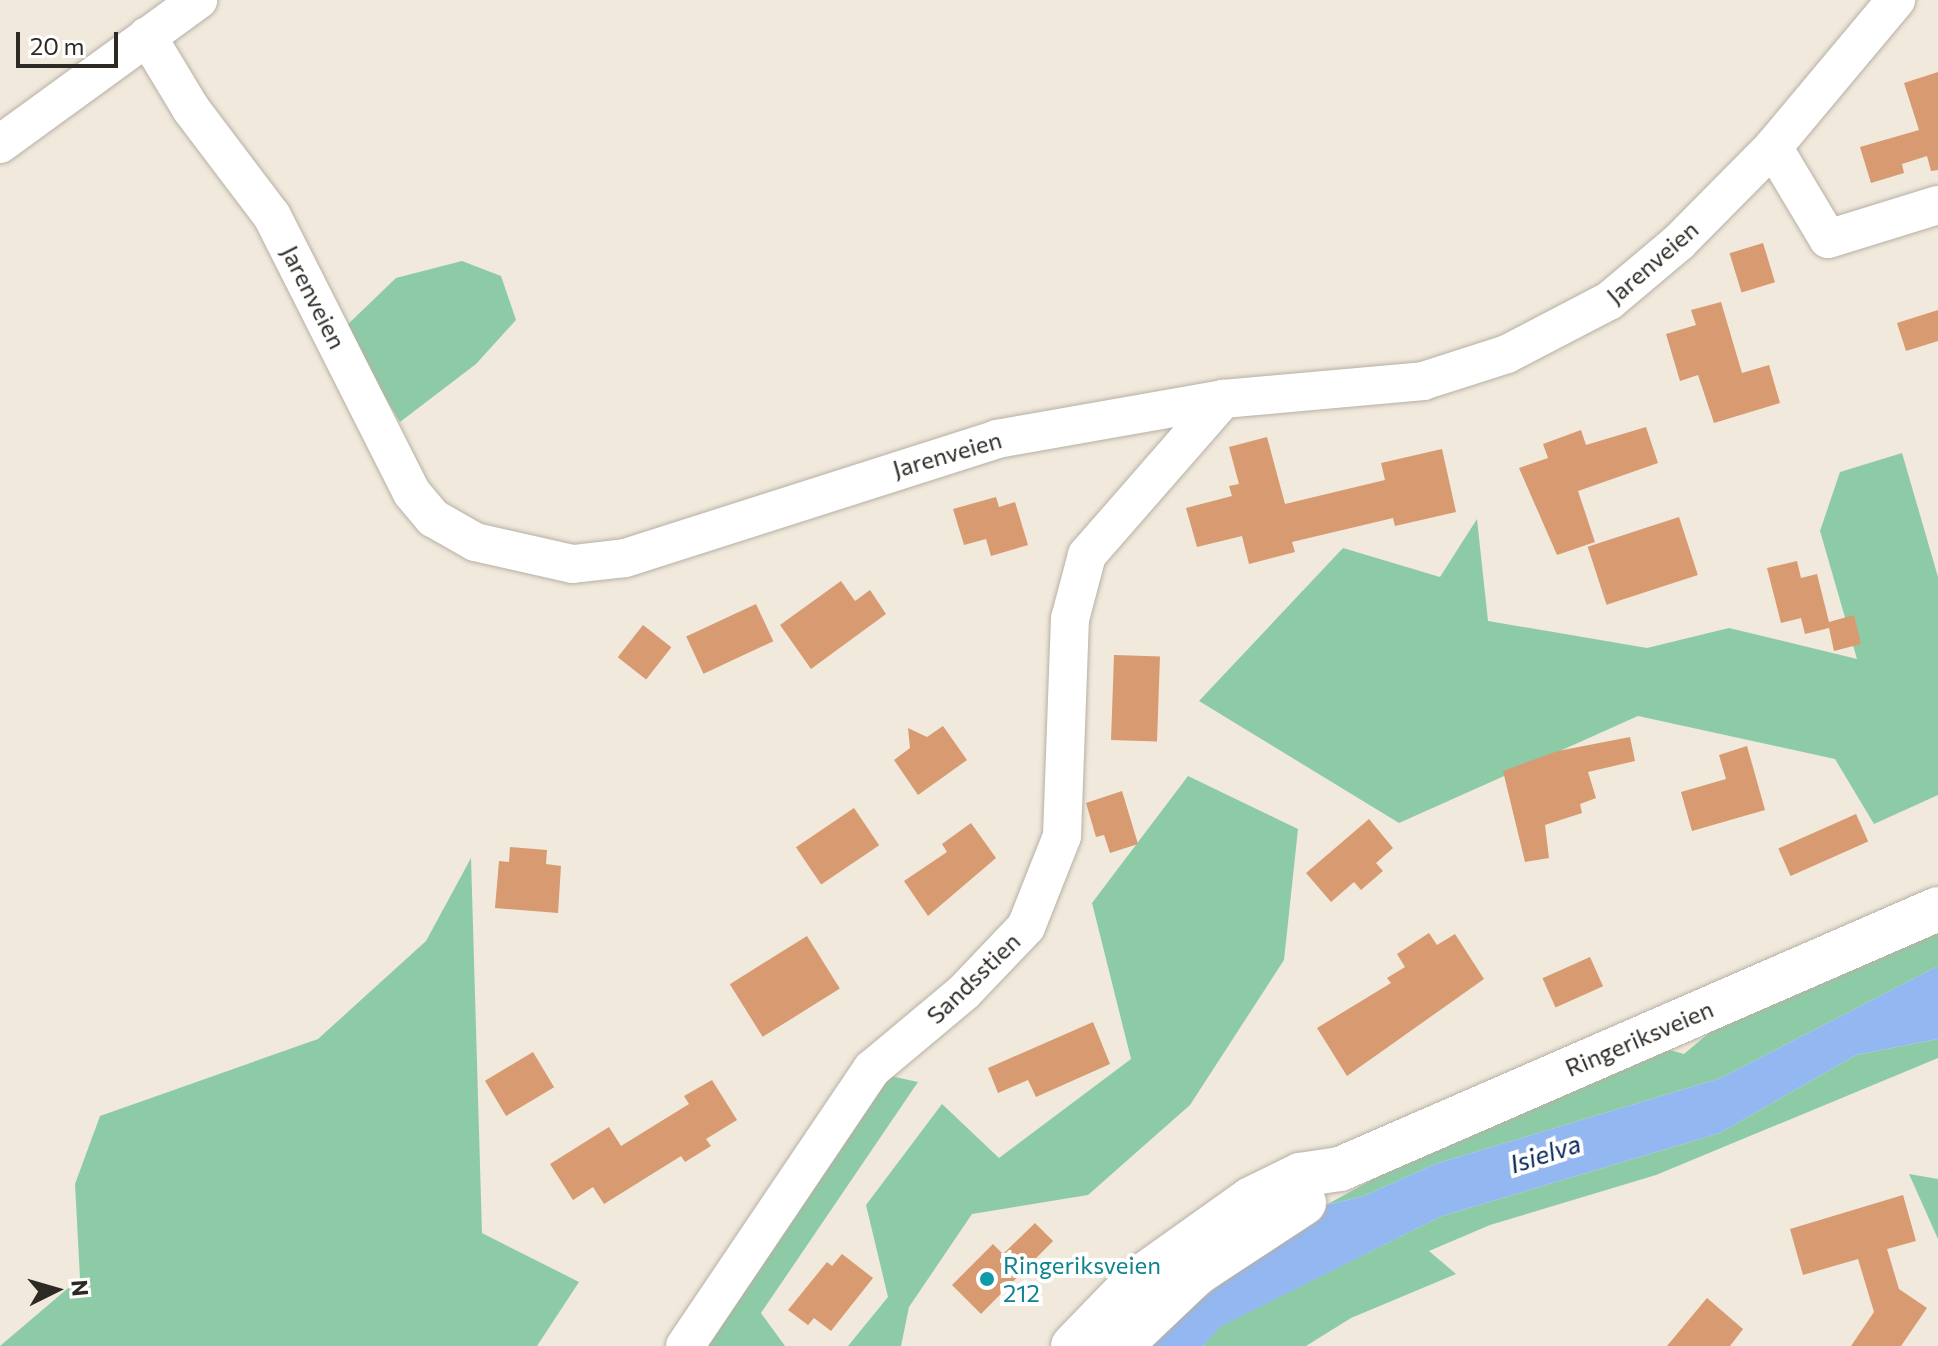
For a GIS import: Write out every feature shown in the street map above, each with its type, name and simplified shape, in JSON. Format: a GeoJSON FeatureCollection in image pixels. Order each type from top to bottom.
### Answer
{"type":"FeatureCollection","features":[{"type":"Feature","properties":{"kind":"main road","name":"Ringeriksveien"},"geometry":{"type":"LineString","coordinates":[[1095,1342],[1136,1281],[1213,1222],[1300,1175],[1340,1169],[1938,909]]}},
{"type":"Feature","properties":{"kind":"street"},"geometry":{"type":"LineString","coordinates":[[0,144],[198,0]]}},
{"type":"Feature","properties":{"kind":"street","name":"Jarenveien"},"geometry":{"type":"LineString","coordinates":[[147,36],[191,109],[272,216],[315,291],[393,465],[433,518],[475,542],[521,558],[573,564],[625,558],[997,439],[1223,399],[1423,381],[1507,354],[1609,301],[1773,147],[1896,0]]}},
{"type":"Feature","properties":{"kind":"street"},"geometry":{"type":"LineString","coordinates":[[1773,147],[1828,239],[1938,205]]}},
{"type":"Feature","properties":{"kind":"street","name":"Sandsstien"},"geometry":{"type":"LineString","coordinates":[[685,1346],[872,1069],[964,992],[1026,927],[1062,836],[1070,619],[1087,555],[1223,399]]}},
{"type":"Feature","properties":{"kind":"green space"},"geometry":{"type":"Polygon","coordinates":[[[462,261],[501,276],[516,320],[476,364],[400,422],[343,329],[396,278],[462,261]]]}},
{"type":"Feature","properties":{"kind":"green space"},"geometry":{"type":"Polygon","coordinates":[[[1902,453],[1938,577],[1938,795],[1874,824],[1835,759],[1638,716],[1399,823],[1199,701],[1343,548],[1440,577],[1477,519],[1488,621],[1647,648],[1729,628],[1857,659],[1820,531],[1840,472],[1902,453]]]}},
{"type":"Feature","properties":{"kind":"green space"},"geometry":{"type":"Polygon","coordinates":[[[1188,776],[1298,829],[1284,960],[1190,1105],[1088,1195],[972,1214],[909,1307],[901,1346],[848,1346],[888,1297],[866,1205],[942,1104],[999,1158],[1131,1059],[1092,903],[1188,776]]]}},
{"type":"Feature","properties":{"kind":"green space"},"geometry":{"type":"Polygon","coordinates":[[[471,858],[482,1233],[579,1282],[537,1346],[0,1346],[80,1278],[75,1184],[100,1116],[318,1039],[426,941],[471,858]]]}},
{"type":"Feature","properties":{"kind":"green space"},"geometry":{"type":"Polygon","coordinates":[[[1938,929],[1938,966],[1721,1078],[1435,1164],[1364,1196],[1326,1205],[1406,1161],[1663,1048],[1684,1054],[1715,1028],[1938,929]]]}},
{"type":"Feature","properties":{"kind":"green space"},"geometry":{"type":"Polygon","coordinates":[[[1938,1039],[1938,1058],[1656,1175],[1490,1225],[1429,1251],[1456,1274],[1351,1318],[1306,1346],[1203,1346],[1219,1327],[1442,1216],[1720,1133],[1856,1055],[1938,1039]]]}},
{"type":"Feature","properties":{"kind":"green space"},"geometry":{"type":"Polygon","coordinates":[[[881,1074],[918,1082],[761,1313],[785,1346],[706,1346],[881,1074]]]}},
{"type":"Feature","properties":{"kind":"green space"},"geometry":{"type":"Polygon","coordinates":[[[1909,1174],[1938,1179],[1938,1239],[1909,1174]]]}},
{"type":"Feature","properties":{"kind":"water","name":"Isielva"},"geometry":{"type":"Polygon","coordinates":[[[1938,966],[1938,1039],[1856,1055],[1720,1133],[1442,1216],[1220,1327],[1203,1346],[1150,1346],[1168,1324],[1326,1205],[1364,1196],[1435,1164],[1721,1078],[1938,966]]]}},
{"type":"Feature","properties":{"kind":"building"},"geometry":{"type":"Polygon","coordinates":[[[1938,72],[1938,170],[1931,171],[1927,156],[1902,164],[1904,173],[1871,183],[1860,147],[1919,130],[1904,83],[1938,72]]]}},
{"type":"Feature","properties":{"kind":"building"},"geometry":{"type":"Polygon","coordinates":[[[1763,243],[1775,282],[1742,292],[1730,253],[1763,243]]]}},
{"type":"Feature","properties":{"kind":"building"},"geometry":{"type":"Polygon","coordinates":[[[1721,302],[1742,373],[1769,365],[1780,403],[1714,423],[1698,375],[1680,381],[1666,334],[1696,325],[1691,310],[1721,302]]]}},
{"type":"Feature","properties":{"kind":"building"},"geometry":{"type":"Polygon","coordinates":[[[1938,310],[1938,341],[1906,351],[1897,323],[1938,310]]]}},
{"type":"Feature","properties":{"kind":"building"},"geometry":{"type":"Polygon","coordinates":[[[1646,427],[1658,463],[1578,491],[1595,542],[1557,555],[1519,468],[1548,458],[1543,444],[1581,430],[1586,445],[1646,427]]]}},
{"type":"Feature","properties":{"kind":"building"},"geometry":{"type":"Polygon","coordinates":[[[1267,437],[1285,504],[1385,480],[1381,463],[1442,449],[1456,512],[1395,526],[1393,518],[1292,542],[1295,552],[1249,564],[1242,536],[1197,547],[1186,508],[1232,496],[1229,486],[1239,484],[1229,447],[1267,437]]]}},
{"type":"Feature","properties":{"kind":"building"},"geometry":{"type":"Polygon","coordinates":[[[996,497],[999,507],[1015,502],[1028,545],[991,556],[986,539],[964,545],[953,509],[996,497]]]}},
{"type":"Feature","properties":{"kind":"building"},"geometry":{"type":"Polygon","coordinates":[[[1679,517],[1698,575],[1607,605],[1588,547],[1679,517]]]}},
{"type":"Feature","properties":{"kind":"building"},"geometry":{"type":"Polygon","coordinates":[[[1797,561],[1801,578],[1817,574],[1829,622],[1854,615],[1861,644],[1834,651],[1829,628],[1805,634],[1801,618],[1781,623],[1767,568],[1797,561]]]}},
{"type":"Feature","properties":{"kind":"building"},"geometry":{"type":"Polygon","coordinates":[[[841,581],[855,601],[870,590],[886,614],[811,669],[780,625],[841,581]]]}},
{"type":"Feature","properties":{"kind":"building"},"geometry":{"type":"Polygon","coordinates":[[[756,604],[773,641],[704,674],[686,637],[756,604]]]}},
{"type":"Feature","properties":{"kind":"building"},"geometry":{"type":"Polygon","coordinates":[[[643,625],[671,647],[646,679],[618,657],[643,625]]]}},
{"type":"Feature","properties":{"kind":"building"},"geometry":{"type":"Polygon","coordinates":[[[1114,655],[1160,657],[1157,742],[1111,740],[1114,655]]]}},
{"type":"Feature","properties":{"kind":"building"},"geometry":{"type":"Polygon","coordinates":[[[943,726],[967,760],[918,795],[894,760],[910,748],[908,728],[927,737],[943,726]]]}},
{"type":"Feature","properties":{"kind":"building"},"geometry":{"type":"Polygon","coordinates":[[[1630,737],[1635,761],[1588,772],[1596,798],[1580,804],[1582,813],[1545,825],[1549,858],[1525,862],[1503,771],[1558,751],[1630,737]]]}},
{"type":"Feature","properties":{"kind":"building"},"geometry":{"type":"Polygon","coordinates":[[[1747,746],[1765,810],[1692,831],[1681,792],[1726,779],[1719,755],[1747,746]]]}},
{"type":"Feature","properties":{"kind":"building"},"geometry":{"type":"Polygon","coordinates":[[[1122,791],[1138,844],[1110,853],[1104,835],[1096,837],[1086,803],[1122,791]]]}},
{"type":"Feature","properties":{"kind":"building"},"geometry":{"type":"Polygon","coordinates":[[[854,808],[879,845],[821,884],[796,847],[854,808]]]}},
{"type":"Feature","properties":{"kind":"building"},"geometry":{"type":"Polygon","coordinates":[[[1856,814],[1868,841],[1791,876],[1778,849],[1856,814]]]}},
{"type":"Feature","properties":{"kind":"building"},"geometry":{"type":"Polygon","coordinates":[[[1369,819],[1393,848],[1376,863],[1383,871],[1361,890],[1354,882],[1331,902],[1306,873],[1369,819]]]}},
{"type":"Feature","properties":{"kind":"building"},"geometry":{"type":"Polygon","coordinates":[[[971,823],[996,858],[928,916],[904,881],[947,852],[942,844],[971,823]]]}},
{"type":"Feature","properties":{"kind":"building"},"geometry":{"type":"Polygon","coordinates":[[[510,847],[547,850],[546,864],[561,866],[558,913],[495,908],[499,861],[509,862],[510,847]]]}},
{"type":"Feature","properties":{"kind":"building"},"geometry":{"type":"Polygon","coordinates":[[[1429,933],[1437,945],[1455,934],[1484,979],[1347,1076],[1317,1028],[1391,983],[1387,978],[1405,967],[1397,954],[1429,933]]]}},
{"type":"Feature","properties":{"kind":"building"},"geometry":{"type":"Polygon","coordinates":[[[807,936],[840,989],[763,1037],[730,984],[807,936]]]}},
{"type":"Feature","properties":{"kind":"building"},"geometry":{"type":"Polygon","coordinates":[[[1590,957],[1603,986],[1556,1007],[1542,978],[1590,957]]]}},
{"type":"Feature","properties":{"kind":"building"},"geometry":{"type":"Polygon","coordinates":[[[1093,1022],[1110,1064],[1036,1097],[1028,1080],[998,1093],[988,1068],[1093,1022]]]}},
{"type":"Feature","properties":{"kind":"building"},"geometry":{"type":"Polygon","coordinates":[[[533,1052],[554,1087],[506,1116],[485,1081],[533,1052]]]}},
{"type":"Feature","properties":{"kind":"building"},"geometry":{"type":"Polygon","coordinates":[[[712,1080],[737,1120],[706,1139],[711,1146],[685,1162],[681,1156],[604,1204],[593,1187],[573,1200],[550,1164],[609,1127],[621,1146],[689,1104],[684,1096],[712,1080]]]}},
{"type":"Feature","properties":{"kind":"building"},"geometry":{"type":"Polygon","coordinates":[[[1903,1195],[1916,1241],[1887,1249],[1899,1289],[1927,1308],[1901,1346],[1851,1346],[1874,1312],[1858,1259],[1803,1275],[1790,1229],[1903,1195]]]}},
{"type":"Feature","properties":{"kind":"building","name":"Ringeriksveien 212"},"geometry":{"type":"Polygon","coordinates":[[[1035,1223],[1053,1241],[981,1314],[952,1285],[993,1244],[1003,1254],[1035,1223]]]}},
{"type":"Feature","properties":{"kind":"building"},"geometry":{"type":"Polygon","coordinates":[[[842,1254],[873,1278],[831,1331],[814,1318],[808,1325],[788,1310],[827,1262],[832,1266],[842,1254]]]}},
{"type":"Feature","properties":{"kind":"building"},"geometry":{"type":"Polygon","coordinates":[[[1707,1298],[1743,1329],[1730,1346],[1667,1346],[1707,1298]]]}},
{"type":"Feature","properties":{"kind":"place","name":"Ringeriksveien 212"},"geometry":{"type":"Point","coordinates":[987,1279]}}]}
